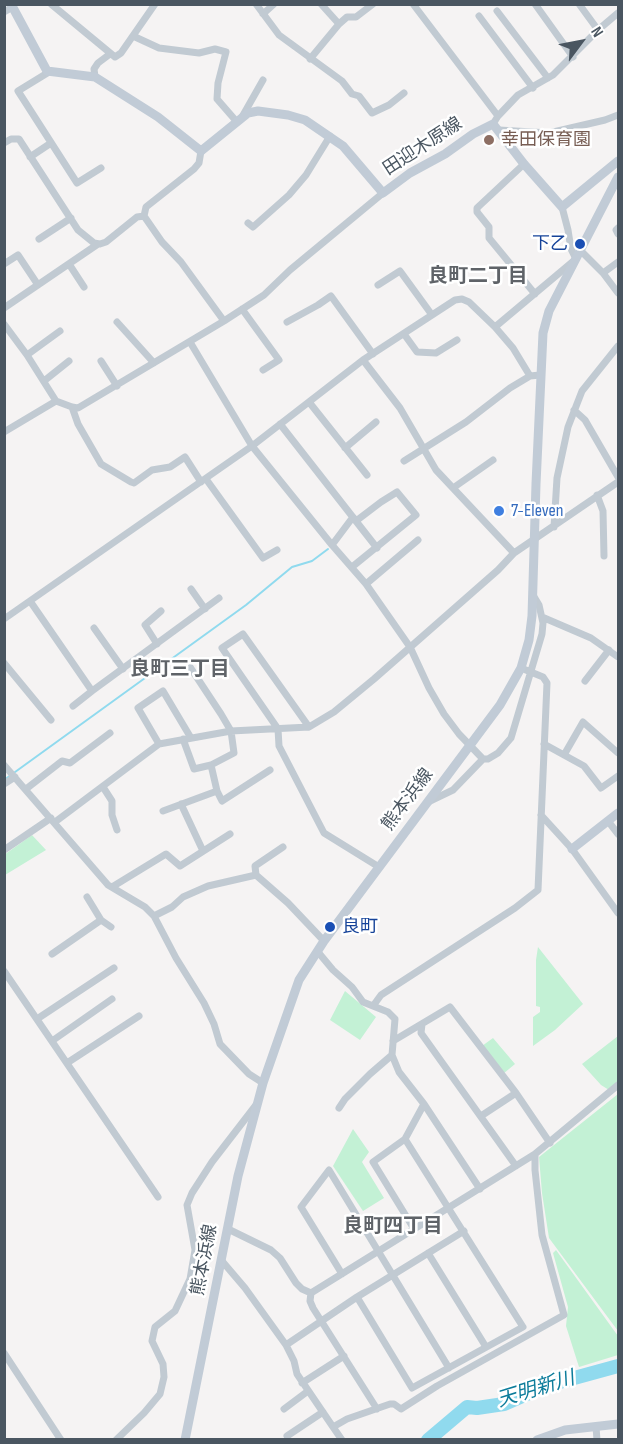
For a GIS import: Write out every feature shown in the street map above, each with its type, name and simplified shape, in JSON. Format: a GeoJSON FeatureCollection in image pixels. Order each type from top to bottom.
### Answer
{"type":"FeatureCollection","features":[{"type":"Feature","properties":{"kind":"main road"},"geometry":{"type":"LineString","coordinates":[[9,8],[43,66],[49,72],[95,77],[158,117],[201,151]]}},
{"type":"Feature","properties":{"kind":"main road","name":"田迎木原線"},"geometry":{"type":"LineString","coordinates":[[201,151],[248,113],[258,111],[288,115],[305,120],[343,146],[383,194],[410,173],[445,154],[473,134],[497,123]]}},
{"type":"Feature","properties":{"kind":"main road"},"geometry":{"type":"LineString","coordinates":[[497,123],[524,164],[561,207],[618,161]]}},
{"type":"Feature","properties":{"kind":"main road","name":"熊本浜線"},"geometry":{"type":"LineString","coordinates":[[185,1440],[238,1176],[263,1083],[299,980],[324,940],[500,705],[521,668],[529,640],[532,595],[535,375],[543,333],[549,311],[618,177]]}},
{"type":"Feature","properties":{"kind":"main road"},"geometry":{"type":"LineString","coordinates":[[572,849],[618,813]]}},
{"type":"Feature","properties":{"kind":"main road"},"geometry":{"type":"LineString","coordinates":[[537,1440],[565,1430],[618,1424]]}},
{"type":"Feature","properties":{"kind":"street"},"geometry":{"type":"LineString","coordinates":[[51,4],[115,57],[121,53],[155,4]]}},
{"type":"Feature","properties":{"kind":"street"},"geometry":{"type":"LineString","coordinates":[[256,4],[279,35],[342,81],[352,94],[359,96],[372,113],[389,105],[404,93]]}},
{"type":"Feature","properties":{"kind":"street"},"geometry":{"type":"LineString","coordinates":[[263,14],[274,4]]}},
{"type":"Feature","properties":{"kind":"street"},"geometry":{"type":"LineString","coordinates":[[321,4],[339,24]]}},
{"type":"Feature","properties":{"kind":"street"},"geometry":{"type":"LineString","coordinates":[[310,59],[339,24],[347,17],[356,17],[372,4]]}},
{"type":"Feature","properties":{"kind":"street"},"geometry":{"type":"LineString","coordinates":[[413,4],[497,123],[549,133],[618,115]]}},
{"type":"Feature","properties":{"kind":"street"},"geometry":{"type":"LineString","coordinates":[[535,4],[573,57]]}},
{"type":"Feature","properties":{"kind":"street"},"geometry":{"type":"LineString","coordinates":[[579,4],[598,30]]}},
{"type":"Feature","properties":{"kind":"street"},"geometry":{"type":"LineString","coordinates":[[497,10],[548,78]]}},
{"type":"Feature","properties":{"kind":"street"},"geometry":{"type":"LineString","coordinates":[[497,123],[518,95],[548,78],[618,13]]}},
{"type":"Feature","properties":{"kind":"street"},"geometry":{"type":"LineString","coordinates":[[479,16],[533,88]]}},
{"type":"Feature","properties":{"kind":"street"},"geometry":{"type":"LineString","coordinates":[[133,36],[159,48],[199,53],[215,49],[226,52],[218,84],[217,99],[239,120],[262,80]]}},
{"type":"Feature","properties":{"kind":"street"},"geometry":{"type":"LineString","coordinates":[[95,77],[94,69],[110,54]]}},
{"type":"Feature","properties":{"kind":"street"},"geometry":{"type":"LineString","coordinates":[[49,72],[18,91],[77,183],[101,168]]}},
{"type":"Feature","properties":{"kind":"street"},"geometry":{"type":"LineString","coordinates":[[248,223],[253,227],[290,195],[306,175],[330,136]]}},
{"type":"Feature","properties":{"kind":"street"},"geometry":{"type":"LineString","coordinates":[[5,141],[19,139],[71,218],[87,238],[98,244]]}},
{"type":"Feature","properties":{"kind":"street"},"geometry":{"type":"LineString","coordinates":[[30,157],[51,143]]}},
{"type":"Feature","properties":{"kind":"street"},"geometry":{"type":"LineString","coordinates":[[201,151],[199,163],[195,169],[146,207],[144,216],[224,321]]}},
{"type":"Feature","properties":{"kind":"street"},"geometry":{"type":"LineString","coordinates":[[524,164],[477,208],[477,212],[489,227],[489,238],[535,294]]}},
{"type":"Feature","properties":{"kind":"street"},"geometry":{"type":"LineString","coordinates":[[4,324],[56,401],[78,408],[264,295],[290,270],[383,194]]}},
{"type":"Feature","properties":{"kind":"street"},"geometry":{"type":"LineString","coordinates":[[561,207],[571,249],[603,273],[618,293]]}},
{"type":"Feature","properties":{"kind":"street"},"geometry":{"type":"LineString","coordinates":[[4,308],[98,244],[106,242],[137,217],[144,216]]}},
{"type":"Feature","properties":{"kind":"street"},"geometry":{"type":"LineString","coordinates":[[39,239],[71,218]]}},
{"type":"Feature","properties":{"kind":"street"},"geometry":{"type":"LineString","coordinates":[[618,228],[616,230],[618,234]]}},
{"type":"Feature","properties":{"kind":"street"},"geometry":{"type":"LineString","coordinates":[[4,264],[18,255],[38,285]]}},
{"type":"Feature","properties":{"kind":"street"},"geometry":{"type":"LineString","coordinates":[[495,327],[578,255]]}},
{"type":"Feature","properties":{"kind":"street"},"geometry":{"type":"LineString","coordinates":[[603,273],[618,262]]}},
{"type":"Feature","properties":{"kind":"street"},"geometry":{"type":"LineString","coordinates":[[69,264],[84,287]]}},
{"type":"Feature","properties":{"kind":"street"},"geometry":{"type":"LineString","coordinates":[[378,285],[400,271],[432,315]]}},
{"type":"Feature","properties":{"kind":"street"},"geometry":{"type":"LineString","coordinates":[[287,322],[331,296],[373,354]]}},
{"type":"Feature","properties":{"kind":"street"},"geometry":{"type":"LineString","coordinates":[[4,619],[252,446],[363,360],[455,300],[462,299],[476,307],[535,375],[404,461]]}},
{"type":"Feature","properties":{"kind":"street"},"geometry":{"type":"LineString","coordinates":[[242,309],[279,360],[263,370]]}},
{"type":"Feature","properties":{"kind":"street"},"geometry":{"type":"LineString","coordinates":[[117,322],[154,363]]}},
{"type":"Feature","properties":{"kind":"street"},"geometry":{"type":"LineString","coordinates":[[27,355],[60,331]]}},
{"type":"Feature","properties":{"kind":"street"},"geometry":{"type":"LineString","coordinates":[[404,334],[417,352],[436,353],[457,340]]}},
{"type":"Feature","properties":{"kind":"street"},"geometry":{"type":"LineString","coordinates":[[190,342],[252,446],[366,584],[410,647],[444,714],[483,759]]}},
{"type":"Feature","properties":{"kind":"street"},"geometry":{"type":"LineString","coordinates":[[554,526],[557,478],[574,410],[582,391],[618,346]]}},
{"type":"Feature","properties":{"kind":"street"},"geometry":{"type":"LineString","coordinates":[[363,360],[400,408],[436,470],[514,553]]}},
{"type":"Feature","properties":{"kind":"street"},"geometry":{"type":"LineString","coordinates":[[44,381],[69,361]]}},
{"type":"Feature","properties":{"kind":"street"},"geometry":{"type":"LineString","coordinates":[[101,361],[117,386]]}},
{"type":"Feature","properties":{"kind":"street"},"geometry":{"type":"LineString","coordinates":[[4,432],[56,401]]}},
{"type":"Feature","properties":{"kind":"street"},"geometry":{"type":"LineString","coordinates":[[309,402],[367,475]]}},
{"type":"Feature","properties":{"kind":"street"},"geometry":{"type":"LineString","coordinates":[[72,407],[78,424],[101,464],[134,483],[152,470],[170,467],[185,457],[263,558],[277,550]]}},
{"type":"Feature","properties":{"kind":"street"},"geometry":{"type":"LineString","coordinates":[[4,850],[103,787],[159,744],[231,731],[309,728],[334,712],[498,570],[514,553],[618,483],[585,420],[574,410]]}},
{"type":"Feature","properties":{"kind":"street"},"geometry":{"type":"LineString","coordinates":[[345,448],[376,422]]}},
{"type":"Feature","properties":{"kind":"street"},"geometry":{"type":"LineString","coordinates":[[280,424],[377,548]]}},
{"type":"Feature","properties":{"kind":"street"},"geometry":{"type":"LineString","coordinates":[[453,488],[493,460]]}},
{"type":"Feature","properties":{"kind":"street"},"geometry":{"type":"LineString","coordinates":[[332,545],[355,519],[398,492],[416,515],[352,567]]}},
{"type":"Feature","properties":{"kind":"street"},"geometry":{"type":"LineString","coordinates":[[597,495],[603,511],[604,556]]}},
{"type":"Feature","properties":{"kind":"street"},"geometry":{"type":"LineString","coordinates":[[366,584],[418,540]]}},
{"type":"Feature","properties":{"kind":"street"},"geometry":{"type":"LineString","coordinates":[[191,589],[205,609]]}},
{"type":"Feature","properties":{"kind":"street"},"geometry":{"type":"LineString","coordinates":[[428,802],[453,790],[483,759],[488,759],[498,753],[511,738],[542,634],[539,605],[532,595]]}},
{"type":"Feature","properties":{"kind":"street"},"geometry":{"type":"LineString","coordinates":[[73,706],[219,598]]}},
{"type":"Feature","properties":{"kind":"street"},"geometry":{"type":"LineString","coordinates":[[30,601],[92,691]]}},
{"type":"Feature","properties":{"kind":"street"},"geometry":{"type":"LineString","coordinates":[[157,644],[145,626],[161,611]]}},
{"type":"Feature","properties":{"kind":"street"},"geometry":{"type":"LineString","coordinates":[[542,617],[574,630],[618,657]]}},
{"type":"Feature","properties":{"kind":"street"},"geometry":{"type":"LineString","coordinates":[[94,628],[123,669]]}},
{"type":"Feature","properties":{"kind":"street"},"geometry":{"type":"LineString","coordinates":[[309,728],[243,634],[222,648],[278,729],[279,746],[324,833],[379,867]]}},
{"type":"Feature","properties":{"kind":"street"},"geometry":{"type":"LineString","coordinates":[[585,681],[609,650]]}},
{"type":"Feature","properties":{"kind":"street"},"geometry":{"type":"LineString","coordinates":[[4,663],[51,720]]}},
{"type":"Feature","properties":{"kind":"street"},"geometry":{"type":"LineString","coordinates":[[159,744],[138,708],[163,691],[187,739],[194,769],[211,765],[234,753],[231,731],[190,667]]}},
{"type":"Feature","properties":{"kind":"street"},"geometry":{"type":"LineString","coordinates":[[373,1006],[381,995],[515,908],[538,890],[547,683],[543,677],[521,668]]}},
{"type":"Feature","properties":{"kind":"street"},"geometry":{"type":"LineString","coordinates":[[564,755],[583,722],[618,753]]}},
{"type":"Feature","properties":{"kind":"street"},"geometry":{"type":"LineString","coordinates":[[26,789],[62,761],[70,763],[110,733]]}},
{"type":"Feature","properties":{"kind":"street"},"geometry":{"type":"LineString","coordinates":[[544,744],[584,766],[601,788],[618,776]]}},
{"type":"Feature","properties":{"kind":"street"},"geometry":{"type":"LineString","coordinates":[[4,765],[112,887],[145,907],[154,916],[176,958],[204,1003],[220,1044],[249,1074],[263,1083]]}},
{"type":"Feature","properties":{"kind":"street"},"geometry":{"type":"LineString","coordinates":[[211,765],[217,791],[222,801],[270,770]]}},
{"type":"Feature","properties":{"kind":"street"},"geometry":{"type":"LineString","coordinates":[[4,784],[13,775]]}},
{"type":"Feature","properties":{"kind":"street"},"geometry":{"type":"LineString","coordinates":[[103,787],[112,801],[112,815],[117,830]]}},
{"type":"Feature","properties":{"kind":"street"},"geometry":{"type":"LineString","coordinates":[[163,811],[217,791]]}},
{"type":"Feature","properties":{"kind":"street"},"geometry":{"type":"LineString","coordinates":[[181,804],[203,851]]}},
{"type":"Feature","properties":{"kind":"street"},"geometry":{"type":"LineString","coordinates":[[541,815],[572,849],[618,913]]}},
{"type":"Feature","properties":{"kind":"street"},"geometry":{"type":"LineString","coordinates":[[609,821],[618,834]]}},
{"type":"Feature","properties":{"kind":"street"},"geometry":{"type":"LineString","coordinates":[[112,887],[166,854],[180,866],[230,834]]}},
{"type":"Feature","properties":{"kind":"street"},"geometry":{"type":"LineString","coordinates":[[283,847],[255,866],[256,875],[288,903],[324,940]]}},
{"type":"Feature","properties":{"kind":"street"},"geometry":{"type":"LineString","coordinates":[[154,916],[172,907],[183,897],[208,886],[256,875]]}},
{"type":"Feature","properties":{"kind":"street"},"geometry":{"type":"LineString","coordinates":[[87,897],[101,920],[111,927]]}},
{"type":"Feature","properties":{"kind":"street"},"geometry":{"type":"LineString","coordinates":[[52,954],[101,920]]}},
{"type":"Feature","properties":{"kind":"street"},"geometry":{"type":"LineString","coordinates":[[318,952],[352,987],[363,1002],[388,1012],[395,1019],[392,1055],[399,1072],[424,1104],[480,1189]]}},
{"type":"Feature","properties":{"kind":"street"},"geometry":{"type":"LineString","coordinates":[[37,1019],[114,968]]}},
{"type":"Feature","properties":{"kind":"street"},"geometry":{"type":"LineString","coordinates":[[4,971],[158,1197]]}},
{"type":"Feature","properties":{"kind":"street"},"geometry":{"type":"LineString","coordinates":[[52,1041],[112,999]]}},
{"type":"Feature","properties":{"kind":"street"},"geometry":{"type":"LineString","coordinates":[[393,1041],[450,1007],[550,1143]]}},
{"type":"Feature","properties":{"kind":"street"},"geometry":{"type":"LineString","coordinates":[[67,1063],[139,1016]]}},
{"type":"Feature","properties":{"kind":"street"},"geometry":{"type":"LineString","coordinates":[[421,1033],[422,1024]]}},
{"type":"Feature","properties":{"kind":"street"},"geometry":{"type":"LineString","coordinates":[[410,1031],[421,1033],[516,1166]]}},
{"type":"Feature","properties":{"kind":"street"},"geometry":{"type":"LineString","coordinates":[[339,1108],[370,1074],[392,1055]]}},
{"type":"Feature","properties":{"kind":"street"},"geometry":{"type":"LineString","coordinates":[[311,1293],[535,1154],[618,1084]]}},
{"type":"Feature","properties":{"kind":"street"},"geometry":{"type":"LineString","coordinates":[[482,1116],[516,1094]]}},
{"type":"Feature","properties":{"kind":"street"},"geometry":{"type":"LineString","coordinates":[[116,1440],[160,1394],[164,1377],[163,1364],[152,1341],[155,1327],[176,1311],[190,1279],[195,1250],[187,1205],[192,1193],[212,1162],[257,1103]]}},
{"type":"Feature","properties":{"kind":"street"},"geometry":{"type":"LineString","coordinates":[[414,1229],[373,1162],[405,1138],[424,1104]]}},
{"type":"Feature","properties":{"kind":"street"},"geometry":{"type":"LineString","coordinates":[[357,1297],[412,1388],[523,1327],[405,1138]]}},
{"type":"Feature","properties":{"kind":"street"},"geometry":{"type":"LineString","coordinates":[[333,1427],[347,1419],[394,1404],[401,1409],[437,1386],[564,1315],[543,1235],[535,1154]]}},
{"type":"Feature","properties":{"kind":"street"},"geometry":{"type":"LineString","coordinates":[[342,1274],[301,1207],[329,1170],[394,1274],[448,1368]]}},
{"type":"Feature","properties":{"kind":"street"},"geometry":{"type":"LineString","coordinates":[[228,1229],[271,1250],[280,1258],[296,1283],[311,1293]]}},
{"type":"Feature","properties":{"kind":"street"},"geometry":{"type":"LineString","coordinates":[[286,1345],[357,1297],[464,1231]]}},
{"type":"Feature","properties":{"kind":"street"},"geometry":{"type":"LineString","coordinates":[[428,1253],[486,1347]]}},
{"type":"Feature","properties":{"kind":"street"},"geometry":{"type":"LineString","coordinates":[[222,1261],[245,1288],[286,1345],[302,1383],[342,1440]]}},
{"type":"Feature","properties":{"kind":"street"},"geometry":{"type":"LineString","coordinates":[[311,1293],[310,1301],[377,1409]]}},
{"type":"Feature","properties":{"kind":"street"},"geometry":{"type":"LineString","coordinates":[[4,1353],[62,1440]]}},
{"type":"Feature","properties":{"kind":"street"},"geometry":{"type":"LineString","coordinates":[[302,1383],[344,1356]]}},
{"type":"Feature","properties":{"kind":"street"},"geometry":{"type":"LineString","coordinates":[[284,1409],[308,1391]]}},
{"type":"Feature","properties":{"kind":"street"},"geometry":{"type":"LineString","coordinates":[[287,1436],[323,1412]]}},
{"type":"Feature","properties":{"kind":"street"},"geometry":{"type":"LineString","coordinates":[[596,1427],[597,1440]]}},
{"type":"Feature","properties":{"kind":"green space"},"geometry":{"type":"Polygon","coordinates":[[[32,835],[46,850],[5,875],[4,855],[32,835]]]}},
{"type":"Feature","properties":{"kind":"green space"},"geometry":{"type":"Polygon","coordinates":[[[538,947],[583,1004],[555,1030],[533,1046],[533,1017],[540,1012],[540,1007],[536,1006],[538,947]]]}},
{"type":"Feature","properties":{"kind":"green space"},"geometry":{"type":"Polygon","coordinates":[[[345,991],[376,1017],[360,1040],[330,1020],[345,991]]]}},
{"type":"Feature","properties":{"kind":"green space"},"geometry":{"type":"Polygon","coordinates":[[[618,1036],[618,1081],[609,1090],[601,1085],[582,1064],[618,1036]]]}},
{"type":"Feature","properties":{"kind":"green space"},"geometry":{"type":"Polygon","coordinates":[[[493,1038],[515,1064],[503,1074],[482,1046],[493,1038]]]}},
{"type":"Feature","properties":{"kind":"green space"},"geometry":{"type":"Polygon","coordinates":[[[618,1094],[618,1331],[549,1238],[539,1157],[618,1094]]]}},
{"type":"Feature","properties":{"kind":"green space"},"geometry":{"type":"Polygon","coordinates":[[[353,1129],[369,1152],[362,1162],[384,1198],[363,1211],[333,1166],[353,1129]]]}},
{"type":"Feature","properties":{"kind":"green space"},"geometry":{"type":"Polygon","coordinates":[[[556,1250],[618,1336],[618,1355],[579,1367],[566,1326],[568,1307],[553,1253],[556,1250]]]}},
{"type":"Feature","properties":{"kind":"waterway"},"geometry":{"type":"LineString","coordinates":[[4,780],[246,605],[292,567],[312,561],[328,549]]}},
{"type":"Feature","properties":{"kind":"waterway","name":"天明新川"},"geometry":{"type":"LineString","coordinates":[[428,1440],[467,1407],[477,1408],[504,1404],[545,1386],[618,1366]]}},
{"type":"Feature","properties":{"kind":"place","name":"幸田保育園"},"geometry":{"type":"Point","coordinates":[489,140]}},
{"type":"Feature","properties":{"kind":"place","name":"下乙"},"geometry":{"type":"Point","coordinates":[580,244]}},
{"type":"Feature","properties":{"kind":"place","name":"7-Eleven"},"geometry":{"type":"Point","coordinates":[499,511]}},
{"type":"Feature","properties":{"kind":"place","name":"良町"},"geometry":{"type":"Point","coordinates":[330,927]}},
{"type":"Feature","properties":{"kind":"district","name":"良町二丁目"},"geometry":{"type":"Point","coordinates":[478,277]}},
{"type":"Feature","properties":{"kind":"district","name":"良町三丁目"},"geometry":{"type":"Point","coordinates":[180,670]}},
{"type":"Feature","properties":{"kind":"district","name":"良町四丁目"},"geometry":{"type":"Point","coordinates":[393,1227]}}]}
